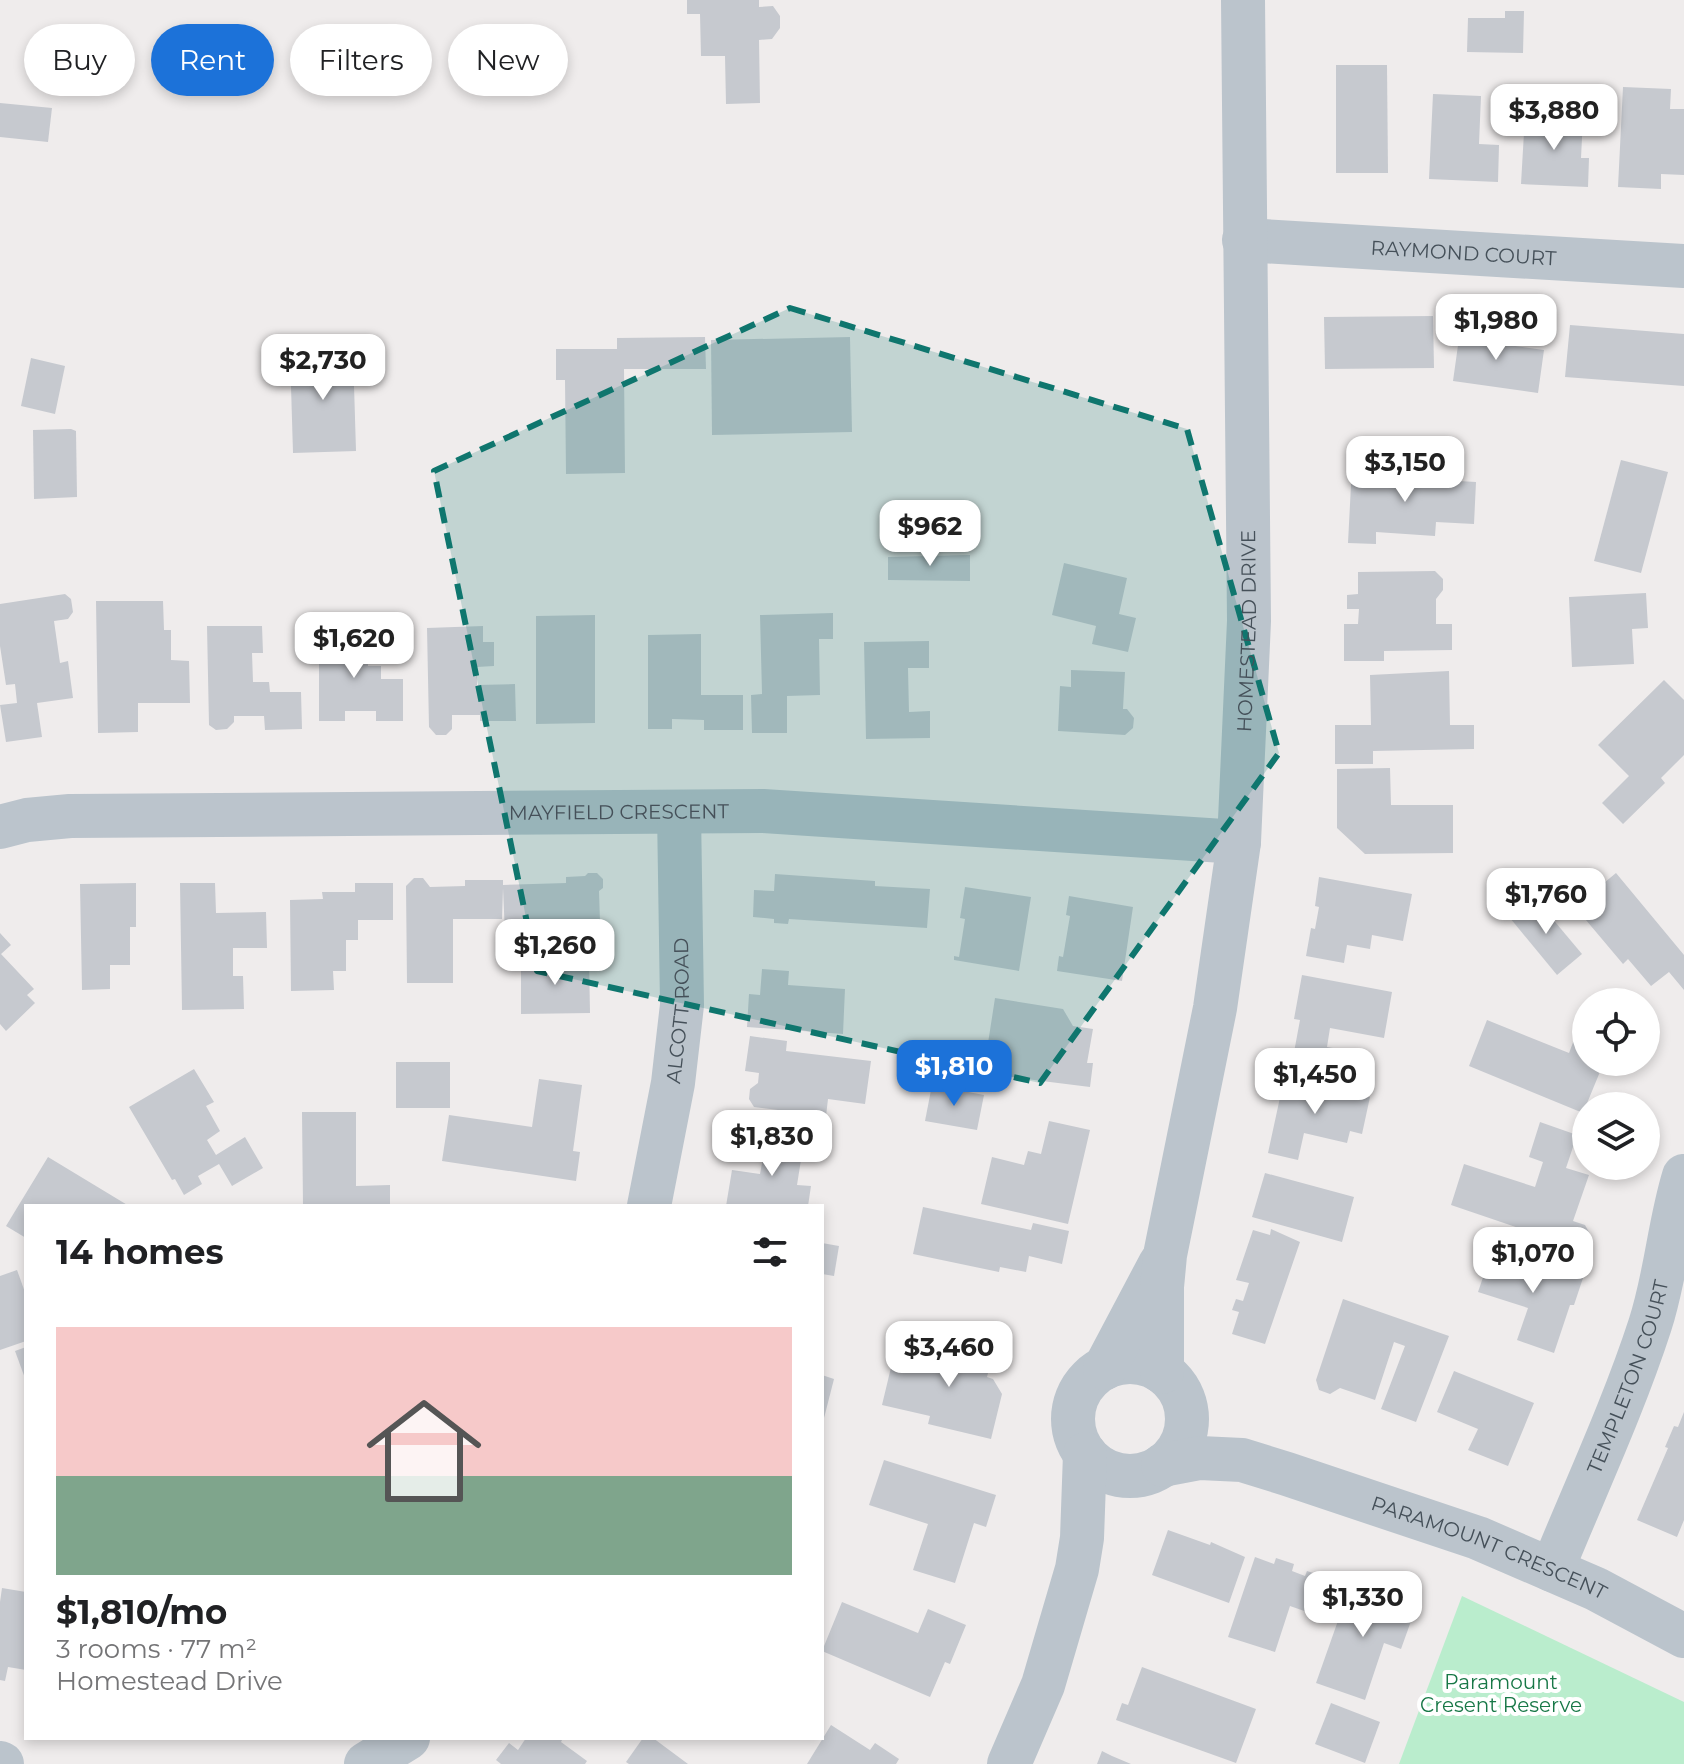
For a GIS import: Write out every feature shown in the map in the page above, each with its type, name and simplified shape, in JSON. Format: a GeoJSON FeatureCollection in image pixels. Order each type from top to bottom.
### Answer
{"type":"FeatureCollection","features":[{"type":"Feature","properties":{"kind":"street","name":"HOMESTEAD DRIVE"},"geometry":{"type":"LineString","coordinates":[[1173,1387],[1162,1287],[1165,1255],[1215,1008],[1239,842],[1249,621],[1243,0]]}},
{"type":"Feature","properties":{"kind":"street","name":"RAYMOND COURT"},"geometry":{"type":"LineString","coordinates":[[1244,240],[1684,266]]}},
{"type":"Feature","properties":{"kind":"street","name":"MAYFIELD CRESCENT"},"geometry":{"type":"LineString","coordinates":[[0,827],[27,820],[70,816],[763,811],[1239,842]]}},
{"type":"Feature","properties":{"kind":"street","name":"ALCOTT ROAD"},"geometry":{"type":"LineString","coordinates":[[649,1204],[673,1083],[682,1005],[679,812]]}},
{"type":"Feature","properties":{"kind":"street","name":"TEMPLETON COURT"},"geometry":{"type":"LineString","coordinates":[[1552,1570],[1651,1323],[1665,1265],[1672,1217],[1684,1176]]}},
{"type":"Feature","properties":{"kind":"street","name":"HOMESTEAD DRIVE"},"geometry":{"type":"LineString","coordinates":[[1105,1368],[1165,1255]]}},
{"type":"Feature","properties":{"kind":"street"},"geometry":{"type":"LineString","coordinates":[[1077,1569],[1123,1493],[1155,1470],[1176,1453],[1184,1437],[1187,1420],[1173,1387],[1134,1362],[1105,1368],[1091,1377],[1074,1406],[1075,1431],[1085,1454],[1098,1466],[1113,1473],[1130,1476],[1155,1470]]}},
{"type":"Feature","properties":{"kind":"street","name":"PARAMOUNT CRESCENT"},"geometry":{"type":"LineString","coordinates":[[1173,1387],[1246,1452],[1287,1474]]}},
{"type":"Feature","properties":{"kind":"street"},"geometry":{"type":"LineString","coordinates":[[1009,1764],[1043,1685],[1077,1569],[1082,1538],[1085,1454]]}},
{"type":"Feature","properties":{"kind":"street","name":"PARAMOUNT CRESCENT"},"geometry":{"type":"LineString","coordinates":[[1155,1470],[1200,1458],[1242,1460],[1287,1474],[1478,1538],[1596,1589],[1684,1636]]}},
{"type":"Feature","properties":{"kind":"street"},"geometry":{"type":"LineString","coordinates":[[366,1764],[405,1740]]}},
{"type":"Feature","properties":{"kind":"highlighted area"},"geometry":{"type":"Polygon","coordinates":[[[790,308],[1187,429],[1279,753],[1040,1083],[537,971],[434,471],[790,308]]]}},
{"type":"Feature","properties":{"kind":"green space","name":"Paramount Cresent Reserve"},"geometry":{"type":"Polygon","coordinates":[[[1462,1596],[1684,1702],[1684,1764],[1399,1764],[1462,1596]]]}},
{"type":"Feature","properties":{"kind":"building"},"geometry":{"type":"Polygon","coordinates":[[[687,0],[759,0],[759,7],[773,6],[780,16],[780,28],[772,39],[759,40],[760,103],[726,104],[725,56],[701,56],[700,14],[687,14],[687,0]]]}},
{"type":"Feature","properties":{"kind":"building"},"geometry":{"type":"Polygon","coordinates":[[[1505,11],[1524,11],[1523,53],[1467,52],[1468,18],[1505,18],[1505,11]]]}},
{"type":"Feature","properties":{"kind":"building"},"geometry":{"type":"Polygon","coordinates":[[[1336,65],[1387,65],[1388,173],[1336,173],[1336,65]]]}},
{"type":"Feature","properties":{"kind":"building"},"geometry":{"type":"Polygon","coordinates":[[[1623,87],[1671,89],[1670,109],[1684,109],[1684,175],[1661,174],[1661,189],[1618,187],[1623,87]]]}},
{"type":"Feature","properties":{"kind":"building"},"geometry":{"type":"Polygon","coordinates":[[[1433,94],[1481,96],[1479,144],[1499,145],[1498,182],[1429,179],[1433,94]]]}},
{"type":"Feature","properties":{"kind":"building"},"geometry":{"type":"Polygon","coordinates":[[[0,103],[52,108],[48,142],[0,137],[0,103]]]}},
{"type":"Feature","properties":{"kind":"building"},"geometry":{"type":"Polygon","coordinates":[[[1525,115],[1583,118],[1581,158],[1589,158],[1588,187],[1521,184],[1525,115]]]}},
{"type":"Feature","properties":{"kind":"building"},"geometry":{"type":"Polygon","coordinates":[[[1433,316],[1434,368],[1325,369],[1324,317],[1433,316]]]}},
{"type":"Feature","properties":{"kind":"building"},"geometry":{"type":"Polygon","coordinates":[[[1481,323],[1488,328],[1486,342],[1544,350],[1538,393],[1453,381],[1461,324],[1481,323]]]}},
{"type":"Feature","properties":{"kind":"building"},"geometry":{"type":"Polygon","coordinates":[[[1570,325],[1684,334],[1684,386],[1565,377],[1570,325]]]}},
{"type":"Feature","properties":{"kind":"building"},"geometry":{"type":"Polygon","coordinates":[[[705,337],[706,369],[624,369],[625,473],[566,474],[565,380],[556,380],[556,349],[617,349],[617,338],[705,337]]]}},
{"type":"Feature","properties":{"kind":"building"},"geometry":{"type":"Polygon","coordinates":[[[850,337],[852,432],[712,435],[711,340],[850,337]]]}},
{"type":"Feature","properties":{"kind":"building"},"geometry":{"type":"Polygon","coordinates":[[[353,352],[356,451],[293,453],[290,353],[353,352]]]}},
{"type":"Feature","properties":{"kind":"building"},"geometry":{"type":"Polygon","coordinates":[[[31,358],[65,366],[55,414],[21,406],[31,358]]]}},
{"type":"Feature","properties":{"kind":"building"},"geometry":{"type":"Polygon","coordinates":[[[33,430],[76,431],[77,497],[34,499],[33,430]]]}},
{"type":"Feature","properties":{"kind":"building"},"geometry":{"type":"Polygon","coordinates":[[[1621,460],[1668,472],[1641,573],[1594,561],[1621,460]]]}},
{"type":"Feature","properties":{"kind":"building"},"geometry":{"type":"Polygon","coordinates":[[[1352,466],[1390,468],[1389,477],[1476,482],[1474,524],[1436,522],[1435,536],[1376,532],[1376,544],[1348,543],[1352,466]]]}},
{"type":"Feature","properties":{"kind":"building"},"geometry":{"type":"Polygon","coordinates":[[[970,555],[970,581],[888,580],[888,557],[970,555]]]}},
{"type":"Feature","properties":{"kind":"building"},"geometry":{"type":"Polygon","coordinates":[[[1064,563],[1127,578],[1119,614],[1136,618],[1128,652],[1092,644],[1096,626],[1052,615],[1064,563]]]}},
{"type":"Feature","properties":{"kind":"building"},"geometry":{"type":"Polygon","coordinates":[[[1435,571],[1443,579],[1443,590],[1436,599],[1436,624],[1452,624],[1452,650],[1384,651],[1384,661],[1344,661],[1344,624],[1358,624],[1359,609],[1347,609],[1347,595],[1358,594],[1358,572],[1435,571]]]}},
{"type":"Feature","properties":{"kind":"building"},"geometry":{"type":"Polygon","coordinates":[[[1646,593],[1648,628],[1632,629],[1634,664],[1572,667],[1569,597],[1646,593]]]}},
{"type":"Feature","properties":{"kind":"building"},"geometry":{"type":"Polygon","coordinates":[[[65,594],[71,599],[73,612],[68,619],[54,621],[60,663],[68,661],[73,698],[37,703],[42,737],[6,742],[0,705],[17,703],[15,684],[6,685],[0,646],[0,604],[65,594]]]}},
{"type":"Feature","properties":{"kind":"building"},"geometry":{"type":"Polygon","coordinates":[[[96,601],[163,601],[164,630],[171,630],[171,660],[189,661],[190,703],[138,703],[138,732],[98,733],[96,601]]]}},
{"type":"Feature","properties":{"kind":"building"},"geometry":{"type":"Polygon","coordinates":[[[833,613],[833,639],[819,639],[820,695],[787,696],[787,733],[752,733],[751,695],[762,694],[760,615],[833,613]]]}},
{"type":"Feature","properties":{"kind":"building"},"geometry":{"type":"Polygon","coordinates":[[[595,615],[595,723],[536,724],[536,616],[595,615]]]}},
{"type":"Feature","properties":{"kind":"building"},"geometry":{"type":"Polygon","coordinates":[[[207,626],[262,626],[263,653],[252,653],[253,682],[269,682],[270,692],[301,692],[302,729],[265,730],[264,716],[234,716],[234,722],[227,729],[216,730],[209,725],[207,626]]]}},
{"type":"Feature","properties":{"kind":"building"},"geometry":{"type":"Polygon","coordinates":[[[483,626],[483,642],[494,642],[494,666],[477,667],[477,685],[515,684],[516,721],[480,721],[480,715],[452,715],[452,729],[446,735],[436,735],[429,727],[427,628],[483,626]]]}},
{"type":"Feature","properties":{"kind":"building"},"geometry":{"type":"Polygon","coordinates":[[[319,630],[367,630],[368,666],[381,666],[381,679],[403,679],[403,721],[376,721],[376,711],[345,711],[345,721],[319,721],[319,630]]]}},
{"type":"Feature","properties":{"kind":"building"},"geometry":{"type":"Polygon","coordinates":[[[701,634],[701,695],[743,695],[743,730],[704,730],[704,720],[672,719],[672,729],[648,729],[648,635],[701,634]]]}},
{"type":"Feature","properties":{"kind":"building"},"geometry":{"type":"Polygon","coordinates":[[[929,641],[929,668],[908,668],[909,712],[930,711],[930,738],[866,739],[864,642],[929,641]]]}},
{"type":"Feature","properties":{"kind":"building"},"geometry":{"type":"Polygon","coordinates":[[[1071,670],[1125,672],[1123,709],[1127,709],[1134,718],[1133,728],[1125,735],[1058,731],[1060,686],[1071,687],[1071,670]]]}},
{"type":"Feature","properties":{"kind":"building"},"geometry":{"type":"Polygon","coordinates":[[[1449,671],[1450,725],[1474,725],[1474,749],[1373,751],[1373,764],[1335,764],[1335,725],[1371,725],[1370,675],[1449,671]]]}},
{"type":"Feature","properties":{"kind":"building"},"geometry":{"type":"Polygon","coordinates":[[[1664,680],[1684,700],[1684,755],[1661,778],[1665,783],[1623,824],[1602,803],[1629,776],[1598,745],[1664,680]]]}},
{"type":"Feature","properties":{"kind":"building"},"geometry":{"type":"Polygon","coordinates":[[[1390,768],[1391,805],[1453,805],[1453,853],[1365,854],[1337,828],[1337,769],[1390,768]]]}},
{"type":"Feature","properties":{"kind":"building"},"geometry":{"type":"Polygon","coordinates":[[[597,873],[603,879],[603,888],[599,891],[601,952],[546,954],[545,932],[505,934],[503,888],[502,919],[453,919],[453,983],[407,983],[406,886],[414,878],[423,878],[430,887],[465,886],[465,880],[503,880],[503,885],[566,883],[566,877],[585,876],[597,873]]]}},
{"type":"Feature","properties":{"kind":"building"},"geometry":{"type":"Polygon","coordinates":[[[1616,873],[1684,955],[1684,990],[1669,972],[1651,986],[1628,959],[1623,964],[1575,907],[1616,873]]]}},
{"type":"Feature","properties":{"kind":"building"},"geometry":{"type":"Polygon","coordinates":[[[775,874],[875,881],[875,886],[930,889],[927,928],[789,919],[788,924],[753,917],[754,890],[774,891],[775,874]]]}},
{"type":"Feature","properties":{"kind":"building"},"geometry":{"type":"Polygon","coordinates":[[[1319,877],[1412,894],[1403,941],[1372,935],[1370,949],[1347,945],[1344,963],[1306,956],[1319,907],[1315,906],[1319,877]]]}},
{"type":"Feature","properties":{"kind":"building"},"geometry":{"type":"Polygon","coordinates":[[[136,883],[136,927],[130,927],[130,965],[110,965],[110,989],[82,990],[80,884],[136,883]]]}},
{"type":"Feature","properties":{"kind":"building"},"geometry":{"type":"Polygon","coordinates":[[[180,883],[215,883],[216,913],[266,912],[267,948],[233,948],[233,976],[243,976],[244,1009],[182,1010],[180,883]]]}},
{"type":"Feature","properties":{"kind":"building"},"geometry":{"type":"Polygon","coordinates":[[[355,883],[393,883],[393,920],[358,920],[358,940],[346,940],[346,971],[333,971],[334,990],[291,991],[290,900],[323,899],[322,892],[355,892],[355,883]]]}},
{"type":"Feature","properties":{"kind":"building"},"geometry":{"type":"Polygon","coordinates":[[[965,887],[1031,897],[1019,971],[954,960],[954,956],[959,957],[965,919],[960,918],[965,887]]]}},
{"type":"Feature","properties":{"kind":"building"},"geometry":{"type":"Polygon","coordinates":[[[1069,896],[1133,907],[1122,981],[1057,971],[1059,956],[1063,957],[1070,916],[1066,915],[1069,896]]]}},
{"type":"Feature","properties":{"kind":"building"},"geometry":{"type":"Polygon","coordinates":[[[1535,898],[1582,954],[1557,975],[1510,918],[1535,898]]]}},
{"type":"Feature","properties":{"kind":"building"},"geometry":{"type":"Polygon","coordinates":[[[0,933],[11,945],[1,954],[34,989],[27,995],[35,1003],[6,1031],[0,1024],[0,933]]]}},
{"type":"Feature","properties":{"kind":"building"},"geometry":{"type":"Polygon","coordinates":[[[589,959],[590,1013],[521,1014],[521,960],[589,959]]]}},
{"type":"Feature","properties":{"kind":"building"},"geometry":{"type":"Polygon","coordinates":[[[762,969],[789,971],[788,985],[845,989],[843,1034],[747,1027],[749,994],[760,995],[762,969]]]}},
{"type":"Feature","properties":{"kind":"building"},"geometry":{"type":"Polygon","coordinates":[[[1302,975],[1392,992],[1384,1038],[1330,1028],[1327,1047],[1333,1048],[1330,1069],[1292,1063],[1300,1020],[1294,1019],[1302,975]]]}},
{"type":"Feature","properties":{"kind":"building"},"geometry":{"type":"Polygon","coordinates":[[[995,998],[1063,1009],[1073,1026],[1093,1029],[1087,1063],[1093,1063],[1090,1087],[1010,1077],[1010,1074],[993,1071],[995,1057],[986,1056],[995,998]]]}},
{"type":"Feature","properties":{"kind":"building"},"geometry":{"type":"Polygon","coordinates":[[[1487,1020],[1569,1053],[1572,1045],[1572,1076],[1598,1076],[1592,1092],[1572,1092],[1572,1108],[1469,1066],[1487,1020]]]}},
{"type":"Feature","properties":{"kind":"building"},"geometry":{"type":"Polygon","coordinates":[[[750,1036],[787,1041],[786,1051],[871,1061],[865,1104],[828,1099],[826,1116],[754,1107],[749,1099],[750,1089],[758,1083],[759,1073],[745,1071],[750,1036]]]}},
{"type":"Feature","properties":{"kind":"building"},"geometry":{"type":"Polygon","coordinates":[[[396,1062],[450,1062],[450,1108],[396,1108],[396,1062]]]}},
{"type":"Feature","properties":{"kind":"building"},"geometry":{"type":"Polygon","coordinates":[[[194,1069],[214,1102],[206,1106],[220,1131],[207,1140],[216,1155],[245,1137],[263,1168],[232,1186],[219,1164],[198,1176],[202,1184],[184,1195],[129,1107],[194,1069]]]}},
{"type":"Feature","properties":{"kind":"building"},"geometry":{"type":"Polygon","coordinates":[[[539,1079],[582,1085],[573,1151],[580,1152],[576,1181],[442,1161],[449,1115],[532,1127],[539,1079]]]}},
{"type":"Feature","properties":{"kind":"building"},"geometry":{"type":"Polygon","coordinates":[[[1284,1079],[1370,1097],[1362,1134],[1350,1131],[1347,1143],[1304,1133],[1298,1160],[1268,1153],[1284,1079]]]}},
{"type":"Feature","properties":{"kind":"building"},"geometry":{"type":"Polygon","coordinates":[[[932,1085],[984,1095],[977,1130],[925,1121],[932,1085]]]}},
{"type":"Feature","properties":{"kind":"building"},"geometry":{"type":"Polygon","coordinates":[[[302,1112],[356,1112],[356,1186],[390,1185],[390,1204],[303,1204],[302,1112]]]}},
{"type":"Feature","properties":{"kind":"building"},"geometry":{"type":"Polygon","coordinates":[[[1049,1121],[1090,1130],[1068,1224],[981,1204],[992,1157],[1024,1165],[1028,1151],[1041,1154],[1049,1121]]]}},
{"type":"Feature","properties":{"kind":"building"},"geometry":{"type":"Polygon","coordinates":[[[1540,1122],[1572,1133],[1572,1150],[1566,1168],[1572,1170],[1572,1180],[1587,1180],[1573,1221],[1585,1225],[1590,1234],[1586,1245],[1578,1248],[1451,1205],[1464,1164],[1535,1187],[1543,1162],[1529,1157],[1540,1122]]]}},
{"type":"Feature","properties":{"kind":"building"},"geometry":{"type":"Polygon","coordinates":[[[767,1136],[804,1141],[797,1185],[811,1186],[808,1204],[726,1204],[732,1170],[760,1174],[767,1136]]]}},
{"type":"Feature","properties":{"kind":"building"},"geometry":{"type":"Polygon","coordinates":[[[48,1157],[126,1204],[24,1204],[24,1237],[6,1226],[48,1157]]]}},
{"type":"Feature","properties":{"kind":"building"},"geometry":{"type":"Polygon","coordinates":[[[1265,1173],[1354,1197],[1342,1242],[1252,1217],[1265,1173]]]}},
{"type":"Feature","properties":{"kind":"building"},"geometry":{"type":"Polygon","coordinates":[[[923,1207],[1031,1230],[1033,1223],[1069,1231],[1062,1264],[1029,1256],[1026,1272],[1000,1267],[999,1272],[913,1254],[923,1207]]]}},
{"type":"Feature","properties":{"kind":"building"},"geometry":{"type":"Polygon","coordinates":[[[1271,1229],[1300,1242],[1265,1344],[1232,1334],[1239,1312],[1232,1310],[1236,1299],[1243,1301],[1249,1283],[1236,1280],[1253,1230],[1270,1235],[1271,1229]]]}},
{"type":"Feature","properties":{"kind":"building"},"geometry":{"type":"Polygon","coordinates":[[[824,1243],[839,1246],[834,1276],[824,1274],[824,1243]]]}},
{"type":"Feature","properties":{"kind":"building"},"geometry":{"type":"Polygon","coordinates":[[[1493,1248],[1583,1278],[1554,1353],[1517,1340],[1528,1308],[1478,1292],[1493,1248]]]}},
{"type":"Feature","properties":{"kind":"building"},"geometry":{"type":"Polygon","coordinates":[[[17,1270],[24,1289],[24,1342],[0,1350],[0,1276],[17,1270]]]}},
{"type":"Feature","properties":{"kind":"building"},"geometry":{"type":"Polygon","coordinates":[[[1343,1299],[1449,1336],[1416,1422],[1381,1409],[1405,1346],[1394,1342],[1375,1400],[1340,1388],[1330,1394],[1319,1390],[1316,1380],[1343,1299]]]}},
{"type":"Feature","properties":{"kind":"building"},"geometry":{"type":"Polygon","coordinates":[[[954,1336],[995,1346],[987,1377],[993,1379],[1002,1394],[991,1439],[928,1424],[930,1416],[882,1405],[894,1355],[946,1368],[954,1336]]]}},
{"type":"Feature","properties":{"kind":"building"},"geometry":{"type":"Polygon","coordinates":[[[24,1348],[24,1376],[15,1351],[24,1348]]]}},
{"type":"Feature","properties":{"kind":"building"},"geometry":{"type":"Polygon","coordinates":[[[1454,1371],[1534,1403],[1508,1466],[1468,1450],[1478,1429],[1437,1412],[1454,1371]]]}},
{"type":"Feature","properties":{"kind":"building"},"geometry":{"type":"Polygon","coordinates":[[[824,1376],[834,1379],[824,1418],[824,1376]]]}},
{"type":"Feature","properties":{"kind":"building"},"geometry":{"type":"Polygon","coordinates":[[[1684,1412],[1684,1520],[1677,1537],[1637,1520],[1668,1448],[1665,1447],[1674,1426],[1678,1427],[1684,1412]]]}},
{"type":"Feature","properties":{"kind":"building"},"geometry":{"type":"Polygon","coordinates":[[[884,1460],[996,1495],[986,1527],[974,1523],[955,1583],[913,1570],[928,1524],[869,1505],[884,1460]]]}},
{"type":"Feature","properties":{"kind":"building"},"geometry":{"type":"Polygon","coordinates":[[[1168,1530],[1210,1545],[1211,1542],[1245,1557],[1229,1603],[1152,1575],[1168,1530]]]}},
{"type":"Feature","properties":{"kind":"building"},"geometry":{"type":"Polygon","coordinates":[[[1255,1557],[1274,1564],[1276,1558],[1294,1564],[1292,1571],[1305,1576],[1307,1571],[1343,1583],[1330,1620],[1290,1606],[1275,1652],[1228,1637],[1255,1557]]]}},
{"type":"Feature","properties":{"kind":"building"},"geometry":{"type":"Polygon","coordinates":[[[1352,1581],[1387,1593],[1385,1599],[1415,1610],[1401,1649],[1384,1643],[1365,1700],[1316,1683],[1352,1581]]]}},
{"type":"Feature","properties":{"kind":"building"},"geometry":{"type":"Polygon","coordinates":[[[2,1588],[24,1592],[24,1670],[8,1667],[5,1681],[0,1680],[2,1588]]]}},
{"type":"Feature","properties":{"kind":"building"},"geometry":{"type":"Polygon","coordinates":[[[842,1602],[918,1633],[928,1609],[966,1625],[950,1664],[945,1662],[930,1697],[824,1652],[842,1602]]]}},
{"type":"Feature","properties":{"kind":"building"},"geometry":{"type":"Polygon","coordinates":[[[1142,1667],[1256,1709],[1236,1763],[1116,1720],[1122,1703],[1128,1705],[1142,1667]]]}},
{"type":"Feature","properties":{"kind":"building"},"geometry":{"type":"Polygon","coordinates":[[[1331,1703],[1380,1722],[1365,1763],[1315,1744],[1331,1703]]]}},
{"type":"Feature","properties":{"kind":"building"},"geometry":{"type":"Polygon","coordinates":[[[831,1725],[870,1750],[875,1743],[899,1759],[896,1764],[807,1764],[831,1725]]]}},
{"type":"Feature","properties":{"kind":"building"},"geometry":{"type":"Polygon","coordinates":[[[525,1740],[562,1740],[587,1761],[585,1764],[501,1764],[496,1760],[509,1743],[518,1750],[525,1740]]]}},
{"type":"Feature","properties":{"kind":"building"},"geometry":{"type":"Polygon","coordinates":[[[642,1740],[656,1740],[688,1764],[629,1764],[626,1762],[642,1740]]]}},
{"type":"Feature","properties":{"kind":"building"},"geometry":{"type":"Polygon","coordinates":[[[1102,1751],[1112,1756],[1131,1764],[1097,1764],[1102,1751]]]}}]}
